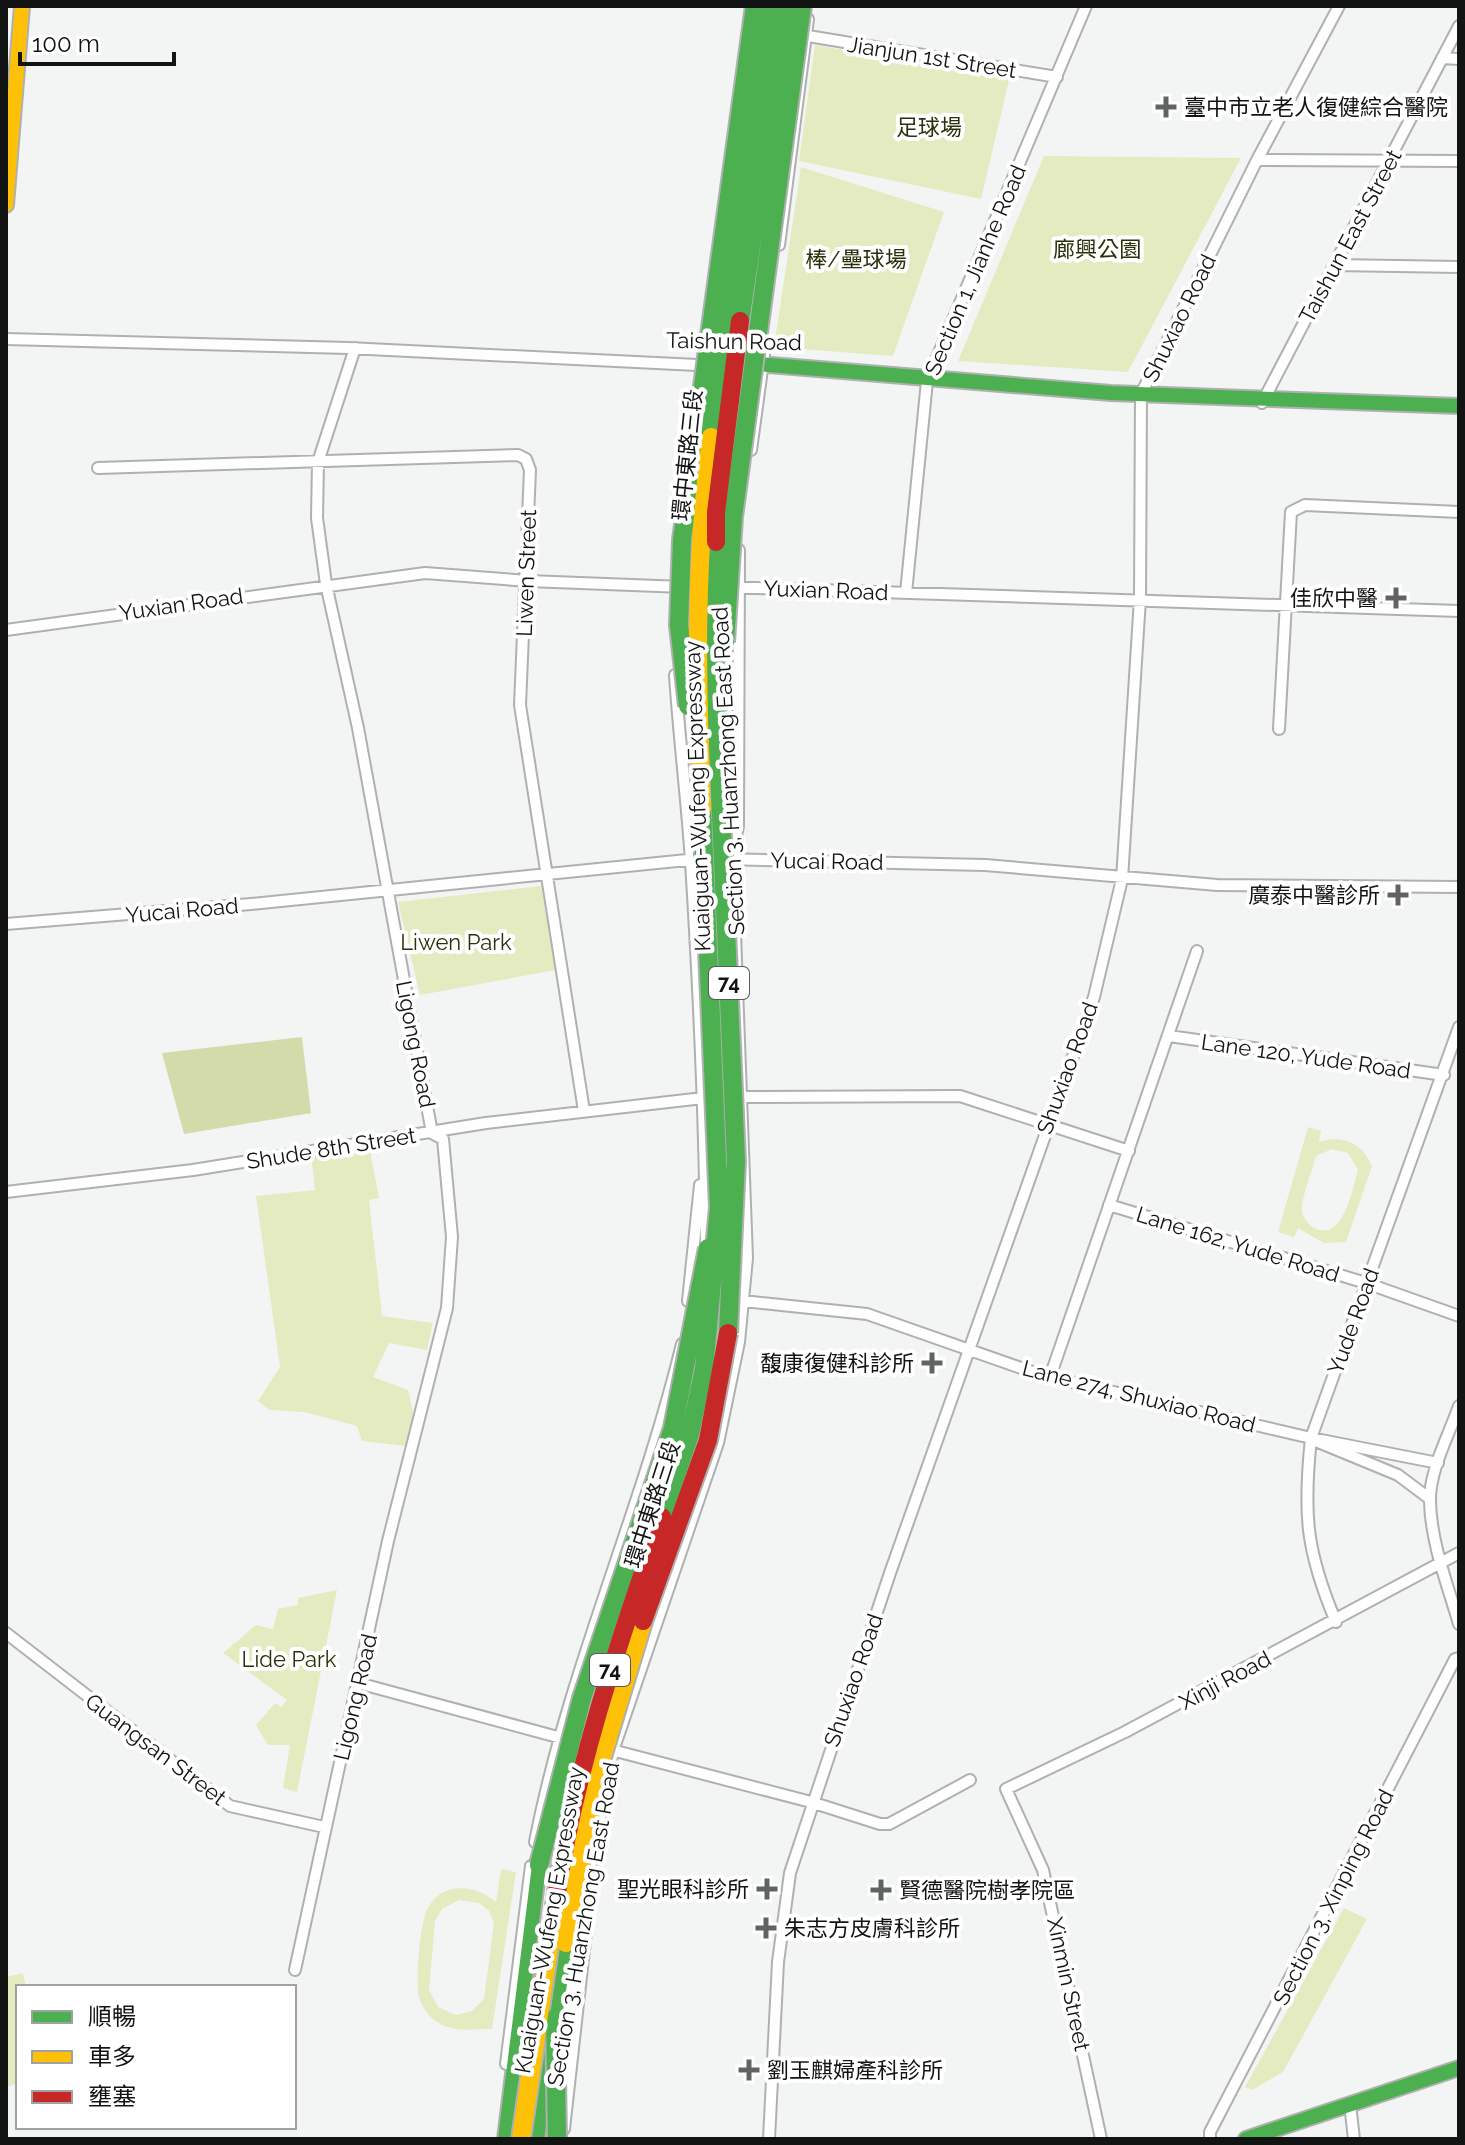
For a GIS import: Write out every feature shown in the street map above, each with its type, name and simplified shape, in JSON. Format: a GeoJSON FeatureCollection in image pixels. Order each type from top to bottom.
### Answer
{"type":"FeatureCollection","features":[{"type":"Feature","properties":{"kind":"main road"},"geometry":{"type":"LineString","coordinates":[[6,205],[22,6]]}},
{"type":"Feature","properties":{"kind":"main road"},"geometry":{"type":"LineString","coordinates":[[699,760],[683,680],[686,507],[753,6]]}},
{"type":"Feature","properties":{"kind":"main road","name":"Kuaiguan-Wufeng Expressway"},"geometry":{"type":"LineString","coordinates":[[521,2139],[564,1843],[613,1661],[690,1434],[704,1369],[719,1207],[695,643],[702,504],[770,6]]}},
{"type":"Feature","properties":{"kind":"main road","name":"Kuaiguan-Wufeng Expressway"},"geometry":{"type":"LineString","coordinates":[[537,2139],[595,1780],[627,1666],[708,1440],[728,1339],[736,1161],[714,654],[716,512],[756,196],[787,6]]}},
{"type":"Feature","properties":{"kind":"main road"},"geometry":{"type":"LineString","coordinates":[[721,760],[733,517],[799,6]]}},
{"type":"Feature","properties":{"kind":"main road","name":"Taishun Road"},"geometry":{"type":"LineString","coordinates":[[703,366],[755,362],[927,381],[1262,403],[1459,406]]}},
{"type":"Feature","properties":{"kind":"main road","name":"74"},"geometry":{"type":"LineString","coordinates":[[505,2139],[539,1865],[563,1754],[673,1425],[688,1363],[701,1270],[719,1207]]}},
{"type":"Feature","properties":{"kind":"main road","name":"74"},"geometry":{"type":"LineString","coordinates":[[555,2018],[560,2139]]}},
{"type":"Feature","properties":{"kind":"main road"},"geometry":{"type":"LineString","coordinates":[[1246,2139],[1459,2068]]}},
{"type":"Feature","properties":{"kind":"street","name":"環中東路三段"},"geometry":{"type":"LineString","coordinates":[[691,859],[680,765],[675,587],[753,6]]}},
{"type":"Feature","properties":{"kind":"street","name":"環中東路三段"},"geometry":{"type":"LineString","coordinates":[[505,2139],[526,2040],[553,1830],[576,1742],[693,1369],[704,1300],[705,1132],[691,859],[688,587],[703,366],[762,6]]}},
{"type":"Feature","properties":{"kind":"street","name":"Section 3, Huanzhong East Road"},"geometry":{"type":"LineString","coordinates":[[547,2139],[597,1825],[613,1751],[718,1443],[733,1380],[743,1301],[747,1258],[742,1097],[719,655],[719,587],[723,516],[755,362],[799,6]]}},
{"type":"Feature","properties":{"kind":"street"},"geometry":{"type":"LineString","coordinates":[[732,859],[738,826],[739,530],[755,362],[808,36],[809,6]]}},
{"type":"Feature","properties":{"kind":"street","name":"Section 1, Jianhe Road"},"geometry":{"type":"LineString","coordinates":[[906,593],[927,381],[1086,6]]}},
{"type":"Feature","properties":{"kind":"street","name":"Shuxiao Road"},"geometry":{"type":"LineString","coordinates":[[769,2139],[778,1962],[790,1873],[811,1802],[1094,997],[1122,879],[1140,599],[1141,394],[1257,160],[1339,6]]}},
{"type":"Feature","properties":{"kind":"street","name":"Taishun East Street"},"geometry":{"type":"LineString","coordinates":[[1262,403],[1459,26]]}},
{"type":"Feature","properties":{"kind":"street","name":"Jianjun 1st Street"},"geometry":{"type":"LineString","coordinates":[[808,36],[1057,77]]}},
{"type":"Feature","properties":{"kind":"street"},"geometry":{"type":"LineString","coordinates":[[1442,58],[1459,59]]}},
{"type":"Feature","properties":{"kind":"street"},"geometry":{"type":"LineString","coordinates":[[1257,160],[1459,161]]}},
{"type":"Feature","properties":{"kind":"street"},"geometry":{"type":"LineString","coordinates":[[1335,265],[1459,267]]}},
{"type":"Feature","properties":{"kind":"street","name":"Taishun Road"},"geometry":{"type":"LineString","coordinates":[[6,339],[355,348],[703,366]]}},
{"type":"Feature","properties":{"kind":"street","name":"Ligong Road"},"geometry":{"type":"LineString","coordinates":[[295,1970],[388,1541],[447,1308],[452,1237],[443,1139],[432,1133],[358,728],[326,584],[317,518],[318,462],[355,348]]}},
{"type":"Feature","properties":{"kind":"street","name":"Liwen Street"},"geometry":{"type":"LineString","coordinates":[[98,468],[518,455],[526,459],[530,470],[528,581],[520,705],[584,1111]]}},
{"type":"Feature","properties":{"kind":"street"},"geometry":{"type":"LineString","coordinates":[[1279,729],[1291,512],[1305,505],[1459,512]]}},
{"type":"Feature","properties":{"kind":"street","name":"Yuxian Road"},"geometry":{"type":"LineString","coordinates":[[6,630],[326,584],[425,573],[675,587],[1459,611]]}},
{"type":"Feature","properties":{"kind":"street","name":"Yucai Road"},"geometry":{"type":"LineString","coordinates":[[6,924],[387,892],[691,859],[985,865],[1122,879],[1312,888],[1459,887]]}},
{"type":"Feature","properties":{"kind":"street"},"geometry":{"type":"LineString","coordinates":[[1050,1377],[1197,951]]}},
{"type":"Feature","properties":{"kind":"street","name":"Yude Road"},"geometry":{"type":"LineString","coordinates":[[1336,1622],[1311,1559],[1305,1492],[1311,1438],[1459,1027]]}},
{"type":"Feature","properties":{"kind":"street","name":"Lane 120, Yude Road"},"geometry":{"type":"LineString","coordinates":[[1169,1036],[1444,1075]]}},
{"type":"Feature","properties":{"kind":"street"},"geometry":{"type":"LineString","coordinates":[[742,1097],[960,1096],[1129,1151]]}},
{"type":"Feature","properties":{"kind":"street","name":"Shude 8th Street"},"geometry":{"type":"LineString","coordinates":[[6,1192],[193,1170],[584,1111],[703,1098]]}},
{"type":"Feature","properties":{"kind":"street"},"geometry":{"type":"LineString","coordinates":[[505,2139],[508,2036],[527,1887],[560,1738],[584,1652],[670,1392],[686,1330],[705,1132]]}},
{"type":"Feature","properties":{"kind":"street","name":"Lane 162, Yude Road"},"geometry":{"type":"LineString","coordinates":[[1109,1205],[1366,1283],[1459,1316]]}},
{"type":"Feature","properties":{"kind":"street","name":"Lane 274, Shuxiao Road"},"geometry":{"type":"LineString","coordinates":[[743,1301],[867,1314],[1050,1377],[1311,1438]]}},
{"type":"Feature","properties":{"kind":"street"},"geometry":{"type":"LineString","coordinates":[[1459,1406],[1438,1463],[1430,1499],[1441,1565],[1459,1624]]}},
{"type":"Feature","properties":{"kind":"street"},"geometry":{"type":"LineString","coordinates":[[1311,1438],[1438,1463]]}},
{"type":"Feature","properties":{"kind":"street"},"geometry":{"type":"LineString","coordinates":[[1311,1438],[1398,1475],[1430,1499]]}},
{"type":"Feature","properties":{"kind":"street"},"geometry":{"type":"LineString","coordinates":[[1441,1565],[1459,1553]]}},
{"type":"Feature","properties":{"kind":"street","name":"Xinji Road"},"geometry":{"type":"LineString","coordinates":[[1006,1789],[1125,1732],[1441,1565]]}},
{"type":"Feature","properties":{"kind":"street","name":"Guangsan Street"},"geometry":{"type":"LineString","coordinates":[[6,1633],[230,1806],[324,1827]]}},
{"type":"Feature","properties":{"kind":"street","name":"Section 3, Xinping Road"},"geometry":{"type":"LineString","coordinates":[[1210,2139],[1455,1659],[1459,1658]]}},
{"type":"Feature","properties":{"kind":"street"},"geometry":{"type":"LineString","coordinates":[[358,1683],[889,1824],[970,1780]]}},
{"type":"Feature","properties":{"kind":"street","name":"Xinmin Street"},"geometry":{"type":"LineString","coordinates":[[1006,1789],[1043,1870],[1101,2139]]}},
{"type":"Feature","properties":{"kind":"street"},"geometry":{"type":"LineString","coordinates":[[560,2139],[575,2049],[597,1825]]}},
{"type":"Feature","properties":{"kind":"street"},"geometry":{"type":"LineString","coordinates":[[1350,2104],[1354,2139]]}},
{"type":"Feature","properties":{"kind":"green space","name":"足球場"},"geometry":{"type":"Polygon","coordinates":[[[815,45],[1009,80],[981,199],[799,161],[815,45]]]}},
{"type":"Feature","properties":{"kind":"green space","name":"廊興公園"},"geometry":{"type":"Polygon","coordinates":[[[1044,156],[1241,158],[1128,372],[958,361],[1044,156]]]}},
{"type":"Feature","properties":{"kind":"green space","name":"棒/壘球場"},"geometry":{"type":"Polygon","coordinates":[[[801,167],[944,212],[893,356],[774,347],[801,167]]]}},
{"type":"Feature","properties":{"kind":"green space","name":"Liwen Park"},"geometry":{"type":"Polygon","coordinates":[[[541,886],[556,970],[420,995],[398,902],[541,886]]]}},
{"type":"Feature","properties":{"kind":"green space"},"geometry":{"type":"Polygon","coordinates":[[[302,1037],[311,1113],[184,1134],[162,1053],[302,1037]]]}},
{"type":"Feature","properties":{"kind":"green space"},"geometry":{"type":"Polygon","coordinates":[[[1308,1127],[1321,1131],[1319,1142],[1344,1140],[1363,1151],[1372,1166],[1346,1242],[1324,1243],[1298,1228],[1294,1237],[1278,1232],[1308,1127]],[[1332,1149],[1316,1156],[1302,1204],[1303,1214],[1311,1226],[1331,1229],[1344,1213],[1358,1170],[1348,1153],[1332,1149]]]}},
{"type":"Feature","properties":{"kind":"green space"},"geometry":{"type":"Polygon","coordinates":[[[369,1146],[379,1198],[369,1200],[382,1316],[433,1323],[427,1350],[389,1343],[373,1377],[408,1390],[414,1416],[407,1446],[362,1441],[357,1426],[304,1412],[270,1410],[258,1401],[280,1367],[256,1196],[315,1190],[311,1154],[369,1146]]]}},
{"type":"Feature","properties":{"kind":"green space","name":"Lide Park"},"geometry":{"type":"Polygon","coordinates":[[[337,1590],[297,1792],[283,1788],[290,1745],[268,1745],[256,1725],[275,1703],[281,1707],[287,1700],[223,1653],[256,1625],[273,1629],[278,1609],[298,1605],[298,1598],[337,1590]]]}},
{"type":"Feature","properties":{"kind":"green space"},"geometry":{"type":"Polygon","coordinates":[[[501,1869],[516,1872],[492,2029],[450,2028],[434,2020],[420,2001],[418,1966],[424,1917],[433,1901],[449,1890],[469,1889],[496,1902],[501,1869]],[[459,1900],[442,1909],[435,1921],[429,1990],[438,2007],[456,2015],[472,2011],[484,1999],[494,1923],[489,1911],[479,1903],[459,1900]]]}},
{"type":"Feature","properties":{"kind":"green space"},"geometry":{"type":"Polygon","coordinates":[[[1344,1908],[1367,1919],[1283,2072],[1252,2090],[1245,2087],[1344,1908]]]}},
{"type":"Feature","properties":{"kind":"green space"},"geometry":{"type":"Polygon","coordinates":[[[23,1973],[26,1985],[16,1985],[16,2084],[6,2087],[6,1977],[23,1973]]]}},
{"type":"Feature","properties":{"kind":"traffic: fast"},"geometry":{"type":"LineString","coordinates":[[688,706],[679,625],[682,540],[755,6]]}},
{"type":"Feature","properties":{"kind":"traffic: fast"},"geometry":{"type":"LineString","coordinates":[[711,437],[770,6]]}},
{"type":"Feature","properties":{"kind":"traffic: fast"},"geometry":{"type":"LineString","coordinates":[[740,321],[787,6]]}},
{"type":"Feature","properties":{"kind":"traffic: fast"},"geometry":{"type":"LineString","coordinates":[[725,642],[733,517],[802,6]]}},
{"type":"Feature","properties":{"kind":"traffic: fast"},"geometry":{"type":"LineString","coordinates":[[745,363],[1111,393],[1459,406]]}},
{"type":"Feature","properties":{"kind":"traffic: fast"},"geometry":{"type":"LineString","coordinates":[[716,542],[714,654],[736,1161],[728,1333]]}},
{"type":"Feature","properties":{"kind":"traffic: fast"},"geometry":{"type":"LineString","coordinates":[[662,1517],[690,1434],[704,1369],[719,1207],[702,809]]}},
{"type":"Feature","properties":{"kind":"traffic: fast"},"geometry":{"type":"LineString","coordinates":[[539,1865],[582,1698],[673,1428],[708,1248]]}},
{"type":"Feature","properties":{"kind":"traffic: fast"},"geometry":{"type":"LineString","coordinates":[[505,2139],[539,1865]]}},
{"type":"Feature","properties":{"kind":"traffic: fast"},"geometry":{"type":"LineString","coordinates":[[537,2139],[566,1943]]}},
{"type":"Feature","properties":{"kind":"traffic: fast"},"geometry":{"type":"LineString","coordinates":[[555,2018],[557,2139]]}},
{"type":"Feature","properties":{"kind":"traffic: fast"},"geometry":{"type":"LineString","coordinates":[[1246,2139],[1459,2068]]}},
{"type":"Feature","properties":{"kind":"traffic: slow"},"geometry":{"type":"LineString","coordinates":[[6,205],[22,6]]}},
{"type":"Feature","properties":{"kind":"traffic: slow"},"geometry":{"type":"LineString","coordinates":[[702,809],[699,577],[711,437]]}},
{"type":"Feature","properties":{"kind":"traffic: slow"},"geometry":{"type":"LineString","coordinates":[[566,1943],[595,1780],[643,1621]]}},
{"type":"Feature","properties":{"kind":"traffic: slow"},"geometry":{"type":"LineString","coordinates":[[521,2139],[556,1899]]}},
{"type":"Feature","properties":{"kind":"traffic: jam"},"geometry":{"type":"LineString","coordinates":[[716,542],[716,512],[740,321]]}},
{"type":"Feature","properties":{"kind":"traffic: jam"},"geometry":{"type":"LineString","coordinates":[[643,1621],[708,1440],[728,1333]]}},
{"type":"Feature","properties":{"kind":"traffic: jam"},"geometry":{"type":"LineString","coordinates":[[556,1899],[564,1850],[587,1754],[662,1517]]}},
{"type":"Feature","properties":{"kind":"place","name":"臺中市立老人復健綜合醫院"},"geometry":{"type":"Point","coordinates":[1166,107]}},
{"type":"Feature","properties":{"kind":"place","name":"佳欣中醫"},"geometry":{"type":"Point","coordinates":[1396,598]}},
{"type":"Feature","properties":{"kind":"place","name":"廣泰中醫診所"},"geometry":{"type":"Point","coordinates":[1398,895]}},
{"type":"Feature","properties":{"kind":"place","name":"馥康復健科診所"},"geometry":{"type":"Point","coordinates":[932,1363]}},
{"type":"Feature","properties":{"kind":"place","name":"聖光眼科診所"},"geometry":{"type":"Point","coordinates":[767,1889]}},
{"type":"Feature","properties":{"kind":"place","name":"賢德醫院樹孝院區"},"geometry":{"type":"Point","coordinates":[881,1890]}},
{"type":"Feature","properties":{"kind":"place","name":"朱志方皮膚科診所"},"geometry":{"type":"Point","coordinates":[766,1928]}},
{"type":"Feature","properties":{"kind":"place","name":"劉玉麒婦產科診所"},"geometry":{"type":"Point","coordinates":[749,2070]}}]}
